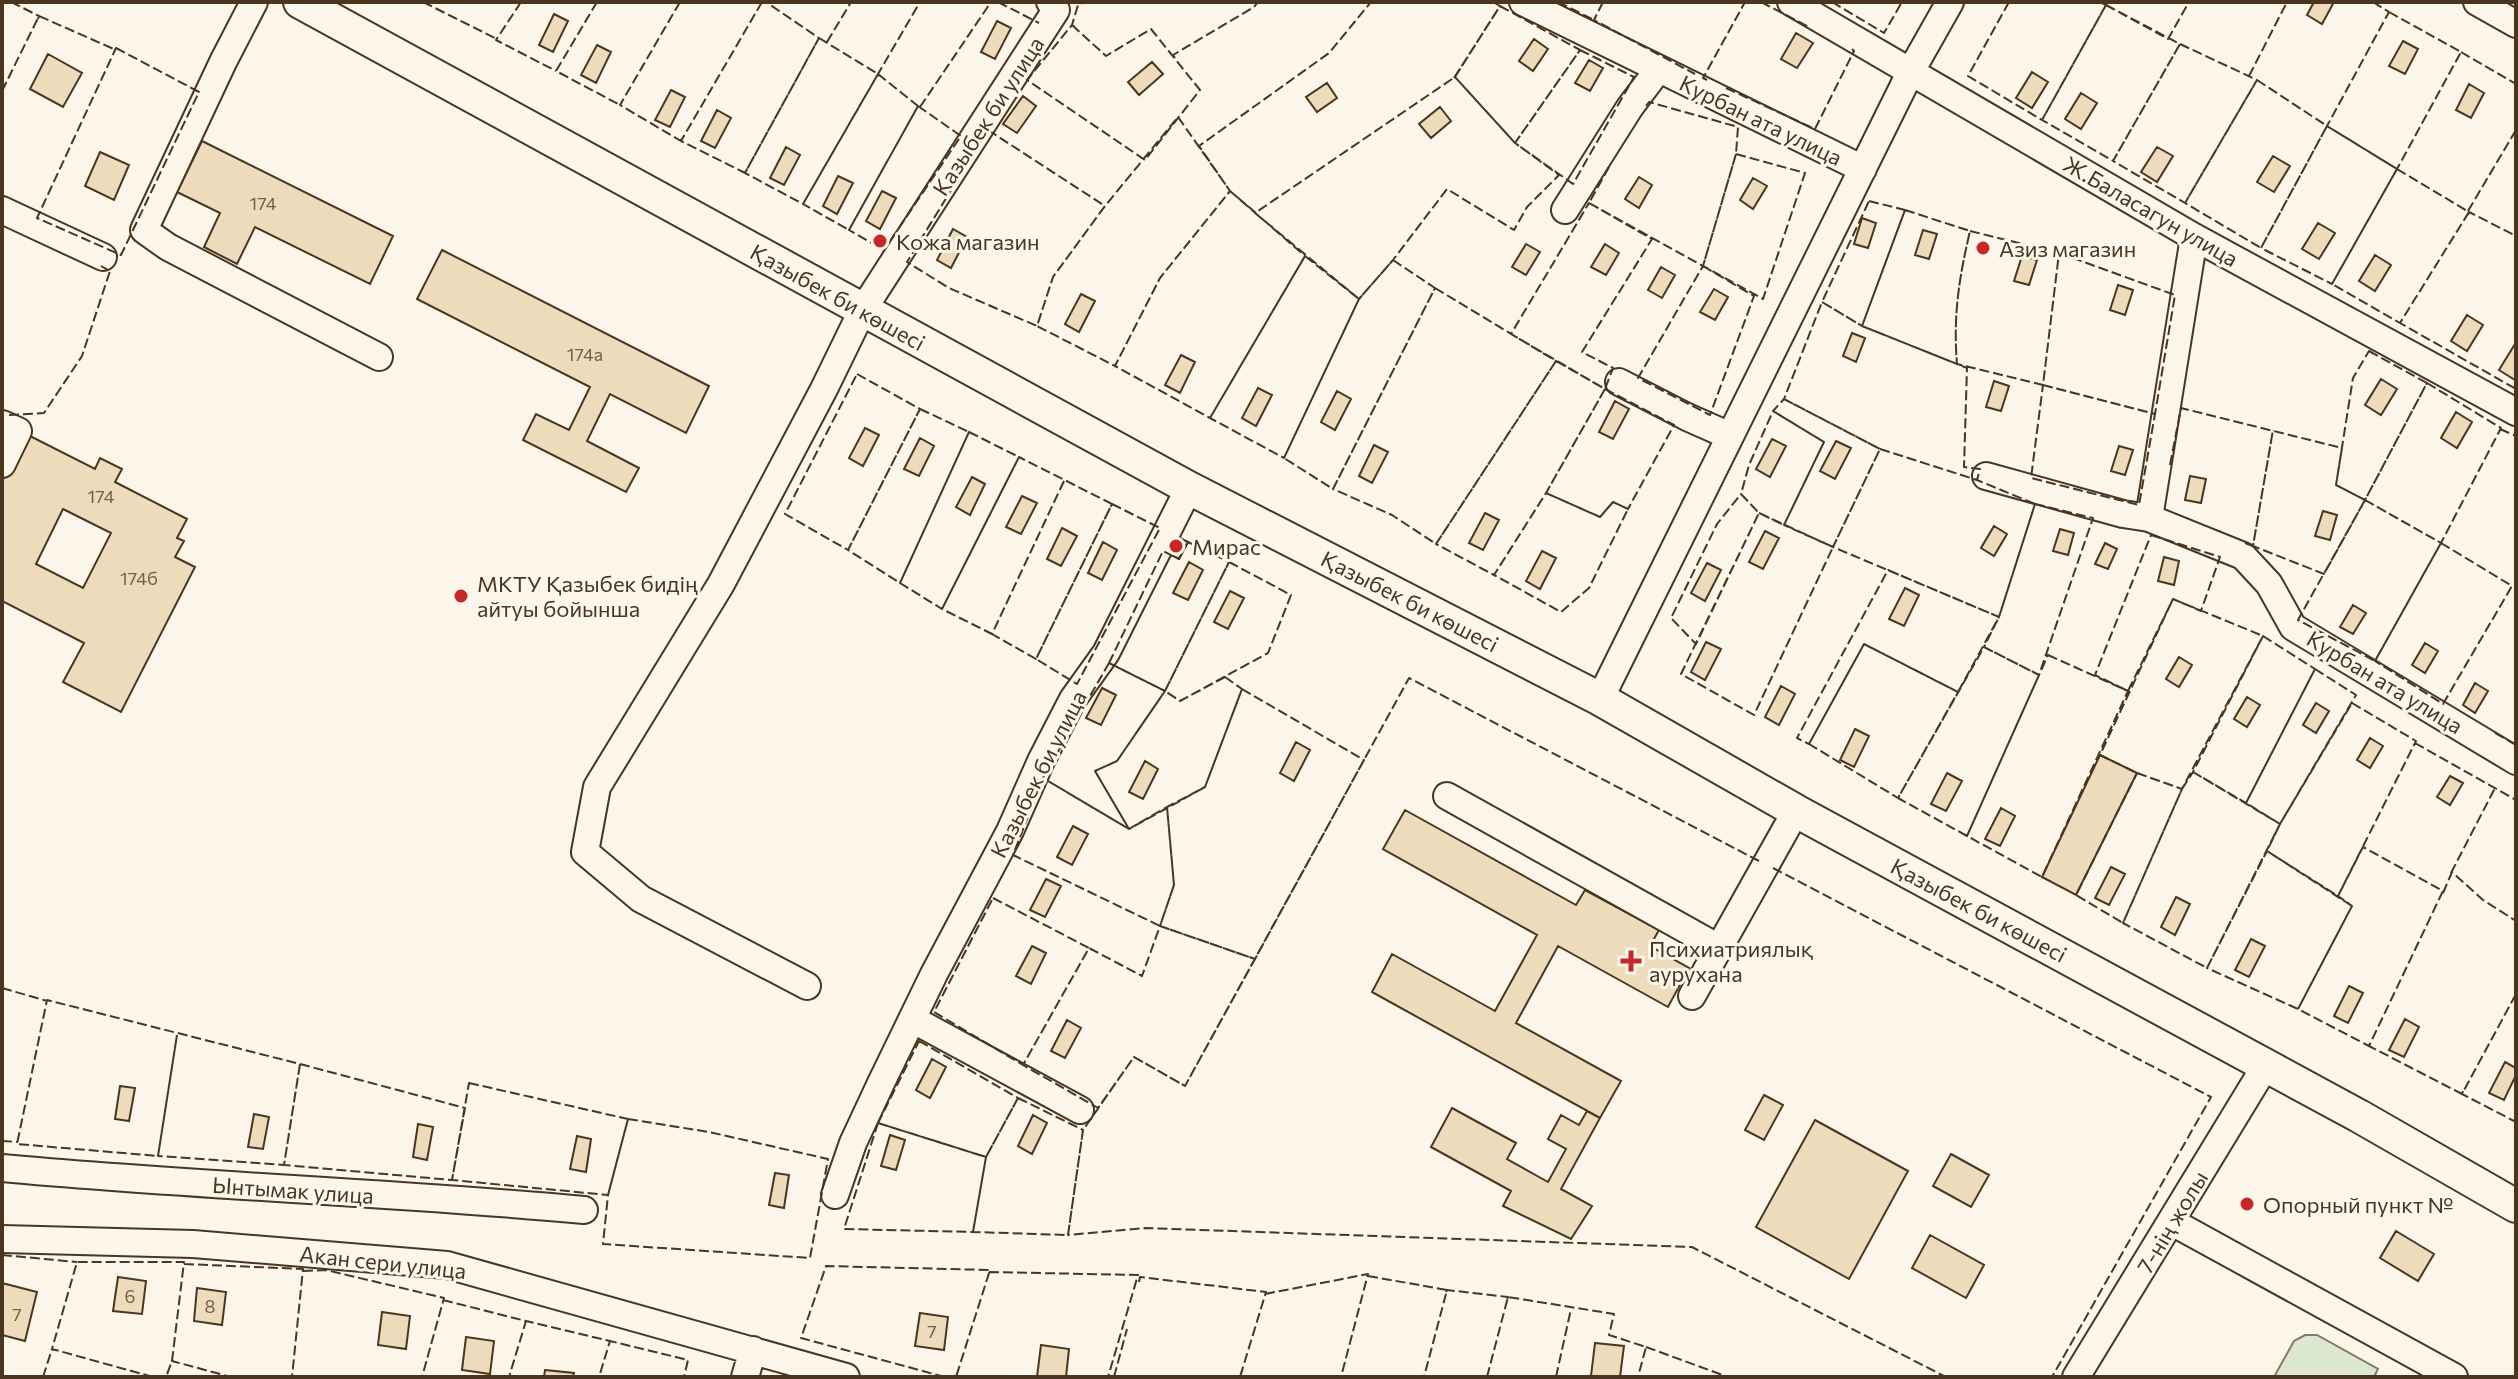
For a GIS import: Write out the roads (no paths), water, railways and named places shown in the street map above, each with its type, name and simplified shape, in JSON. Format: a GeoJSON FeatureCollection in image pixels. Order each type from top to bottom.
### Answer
{"type":"FeatureCollection","features":[{"type":"Feature","properties":{"kind":"main road","name":"Қазыбек би көшесі"},"geometry":{"type":"LineString","coordinates":[[300,2],[1189,488],[1600,699],[1796,811],[2266,1065],[2516,1206]]}},
{"type":"Feature","properties":{"kind":"street"},"geometry":{"type":"LineString","coordinates":[[254,2],[144,230],[168,247],[379,357]]}},
{"type":"Feature","properties":{"kind":"street","name":"Казыбек би улица"},"geometry":{"type":"LineString","coordinates":[[862,311],[1056,10],[1050,2]]}},
{"type":"Feature","properties":{"kind":"street","name":"Курбан ата улица"},"geometry":{"type":"LineString","coordinates":[[1523,2],[1863,169]]}},
{"type":"Feature","properties":{"kind":"street","name":"Ж.Баласагун улица"},"geometry":{"type":"LineString","coordinates":[[1791,2],[2194,237],[2516,412]]}},
{"type":"Feature","properties":{"kind":"street"},"geometry":{"type":"LineString","coordinates":[[1600,699],[1911,71],[1950,2]]}},
{"type":"Feature","properties":{"kind":"street"},"geometry":{"type":"LineString","coordinates":[[2477,2],[2516,24]]}},
{"type":"Feature","properties":{"kind":"street","name":"Курбан ата улица"},"geometry":{"type":"LineString","coordinates":[[1565,210],[1630,107],[1658,70]]}},
{"type":"Feature","properties":{"kind":"street"},"geometry":{"type":"LineString","coordinates":[[2,210],[103,257]]}},
{"type":"Feature","properties":{"kind":"street"},"geometry":{"type":"LineString","coordinates":[[2149,518],[2194,237]]}},
{"type":"Feature","properties":{"kind":"street"},"geometry":{"type":"LineString","coordinates":[[807,986],[641,899],[585,852],[597,787],[721,584],[862,311]]}},
{"type":"Feature","properties":{"kind":"street"},"geometry":{"type":"LineString","coordinates":[[1619,382],[1730,436]]}},
{"type":"Feature","properties":{"kind":"street"},"geometry":{"type":"LineString","coordinates":[[2,424],[18,431],[2,464]]}},
{"type":"Feature","properties":{"kind":"street","name":"Курбан ата улица"},"geometry":{"type":"LineString","coordinates":[[1986,476],[2123,514],[2149,518],[2243,556],[2269,584],[2293,627],[2516,761]]}},
{"type":"Feature","properties":{"kind":"street","name":"Казыбек би улица"},"geometry":{"type":"LineString","coordinates":[[835,1195],[853,1143],[912,1019],[1010,831],[1041,761],[1073,699],[1106,653],[1189,488]]}},
{"type":"Feature","properties":{"kind":"street"},"geometry":{"type":"LineString","coordinates":[[1447,796],[1719,948]]}},
{"type":"Feature","properties":{"kind":"street"},"geometry":{"type":"LineString","coordinates":[[1692,996],[1796,811]]}},
{"type":"Feature","properties":{"kind":"street"},"geometry":{"type":"LineString","coordinates":[[912,1019],[1080,1110]]}},
{"type":"Feature","properties":{"kind":"street","name":"7-нің жолы"},"geometry":{"type":"LineString","coordinates":[[2076,1377],[2266,1065]]}},
{"type":"Feature","properties":{"kind":"street","name":"Ынтымак улица"},"geometry":{"type":"LineString","coordinates":[[2,1168],[144,1181],[584,1210]]}},
{"type":"Feature","properties":{"kind":"street"},"geometry":{"type":"LineString","coordinates":[[2172,1222],[2454,1377]]}},
{"type":"Feature","properties":{"kind":"street","name":"Акан сери улица"},"geometry":{"type":"LineString","coordinates":[[2,1239],[193,1244],[447,1265],[846,1377]]}},
{"type":"Feature","properties":{"kind":"street"},"geometry":{"type":"LineString","coordinates":[[745,1377],[753,1350]]}},
{"type":"Feature","properties":{"kind":"place","name":"Кожа магазин"},"geometry":{"type":"Point","coordinates":[880,241]}},
{"type":"Feature","properties":{"kind":"place","name":"Азиз магазин"},"geometry":{"type":"Point","coordinates":[1983,248]}},
{"type":"Feature","properties":{"kind":"place","name":"Мирас"},"geometry":{"type":"Point","coordinates":[1176,546]}},
{"type":"Feature","properties":{"kind":"place","name":"МКТУ Қазыбек бидің айтуы бойынша"},"geometry":{"type":"Point","coordinates":[461,596]}},
{"type":"Feature","properties":{"kind":"place","name":"Психиатриялық аурухана"},"geometry":{"type":"Point","coordinates":[1631,961]}},
{"type":"Feature","properties":{"kind":"place","name":"Опорный пункт №"},"geometry":{"type":"Point","coordinates":[2247,1204]}}]}
